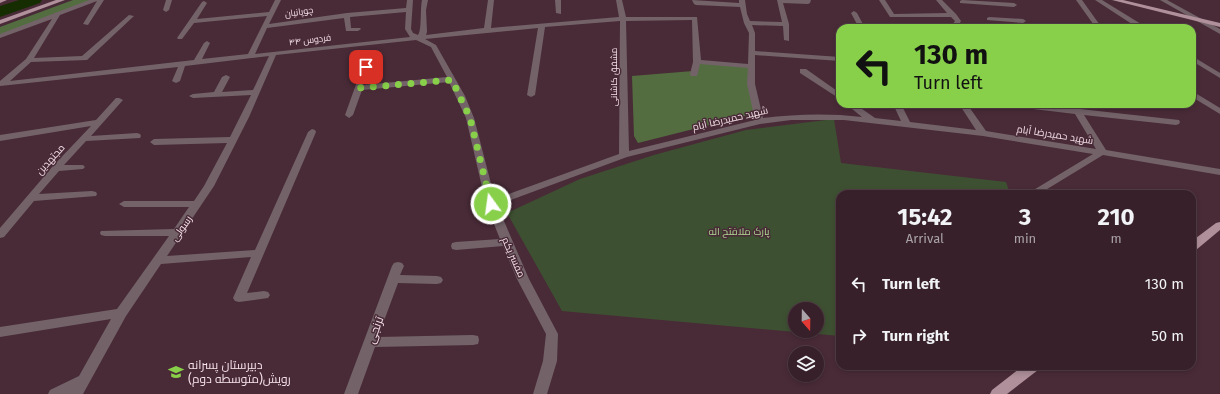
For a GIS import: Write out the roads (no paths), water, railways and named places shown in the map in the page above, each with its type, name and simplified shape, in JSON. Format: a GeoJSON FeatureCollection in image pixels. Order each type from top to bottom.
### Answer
{"type":"FeatureCollection","features":[{"type":"Feature","properties":{"kind":"main road"},"geometry":{"type":"LineString","coordinates":[[0,1],[4,0]]}},
{"type":"Feature","properties":{"kind":"main road"},"geometry":{"type":"LineString","coordinates":[[0,22],[62,0]]}},
{"type":"Feature","properties":{"kind":"main road"},"geometry":{"type":"LineString","coordinates":[[1115,0],[1220,25]]}},
{"type":"Feature","properties":{"kind":"main road"},"geometry":{"type":"LineString","coordinates":[[1196,244],[1220,225]]}},
{"type":"Feature","properties":{"kind":"main road"},"geometry":{"type":"LineString","coordinates":[[997,394],[1028,370]]}},
{"type":"Feature","properties":{"kind":"street"},"geometry":{"type":"LineString","coordinates":[[0,36],[95,0]]}},
{"type":"Feature","properties":{"kind":"street"},"geometry":{"type":"LineString","coordinates":[[86,24],[101,0]]}},
{"type":"Feature","properties":{"kind":"street"},"geometry":{"type":"LineString","coordinates":[[166,10],[169,0]]}},
{"type":"Feature","properties":{"kind":"street"},"geometry":{"type":"LineString","coordinates":[[250,57],[278,0]]}},
{"type":"Feature","properties":{"kind":"street"},"geometry":{"type":"LineString","coordinates":[[409,10],[410,0]]}},
{"type":"Feature","properties":{"kind":"street"},"geometry":{"type":"LineString","coordinates":[[420,38],[424,32],[424,0]]}},
{"type":"Feature","properties":{"kind":"street"},"geometry":{"type":"LineString","coordinates":[[488,30],[492,0]]}},
{"type":"Feature","properties":{"kind":"street"},"geometry":{"type":"LineString","coordinates":[[558,0],[559,12]]}},
{"type":"Feature","properties":{"kind":"street","name":"مشفق کاشانی"},"geometry":{"type":"LineString","coordinates":[[619,0],[624,19],[624,155]]}},
{"type":"Feature","properties":{"kind":"street"},"geometry":{"type":"LineString","coordinates":[[695,0],[696,2],[742,3],[747,23],[752,33],[750,84],[760,121]]}},
{"type":"Feature","properties":{"kind":"street"},"geometry":{"type":"LineString","coordinates":[[787,40],[786,24],[779,0],[808,2],[808,0]]}},
{"type":"Feature","properties":{"kind":"street"},"geometry":{"type":"LineString","coordinates":[[882,0],[892,16],[954,15]]}},
{"type":"Feature","properties":{"kind":"street"},"geometry":{"type":"LineString","coordinates":[[939,0],[954,15],[958,21],[957,24]]}},
{"type":"Feature","properties":{"kind":"street"},"geometry":{"type":"LineString","coordinates":[[1079,0],[1096,24]]}},
{"type":"Feature","properties":{"kind":"street"},"geometry":{"type":"LineString","coordinates":[[1098,0],[1137,24]]}},
{"type":"Feature","properties":{"kind":"street"},"geometry":{"type":"LineString","coordinates":[[1163,0],[1220,32]]}},
{"type":"Feature","properties":{"kind":"street"},"geometry":{"type":"LineString","coordinates":[[962,2],[1017,11]]}},
{"type":"Feature","properties":{"kind":"street"},"geometry":{"type":"LineString","coordinates":[[180,38],[204,3]]}},
{"type":"Feature","properties":{"kind":"street","name":"چوپانیان"},"geometry":{"type":"LineString","coordinates":[[264,27],[347,15],[409,10]]}},
{"type":"Feature","properties":{"kind":"street","name":"مفسر یکم"},"geometry":{"type":"LineString","coordinates":[[409,10],[408,29],[410,34],[434,46],[470,118],[491,204],[523,279],[552,334],[550,361],[540,394]]}},
{"type":"Feature","properties":{"kind":"street"},"geometry":{"type":"LineString","coordinates":[[989,19],[1017,11]]}},
{"type":"Feature","properties":{"kind":"street"},"geometry":{"type":"LineString","coordinates":[[1017,11],[1025,24]]}},
{"type":"Feature","properties":{"kind":"street"},"geometry":{"type":"LineString","coordinates":[[854,13],[860,24]]}},
{"type":"Feature","properties":{"kind":"street"},"geometry":{"type":"LineString","coordinates":[[1,84],[29,60],[58,14]]}},
{"type":"Feature","properties":{"kind":"street"},"geometry":{"type":"LineString","coordinates":[[192,21],[271,14]]}},
{"type":"Feature","properties":{"kind":"street"},"geometry":{"type":"LineString","coordinates":[[347,15],[348,30],[358,29]]}},
{"type":"Feature","properties":{"kind":"street"},"geometry":{"type":"LineString","coordinates":[[29,60],[84,58],[131,16]]}},
{"type":"Feature","properties":{"kind":"street","name":"فردوس ۴۴"},"geometry":{"type":"LineString","coordinates":[[1,84],[488,30],[624,19],[695,18],[698,62]]}},
{"type":"Feature","properties":{"kind":"street"},"geometry":{"type":"LineString","coordinates":[[747,23],[786,24]]}},
{"type":"Feature","properties":{"kind":"street"},"geometry":{"type":"LineString","coordinates":[[531,95],[542,26]]}},
{"type":"Feature","properties":{"kind":"street"},"geometry":{"type":"LineString","coordinates":[[196,63],[207,42]]}},
{"type":"Feature","properties":{"kind":"street"},"geometry":{"type":"LineString","coordinates":[[751,53],[836,59]]}},
{"type":"Feature","properties":{"kind":"street","name":"رسولی"},"geometry":{"type":"LineString","coordinates":[[76,394],[121,313],[198,204],[233,140],[273,55]]}},
{"type":"Feature","properties":{"kind":"street"},"geometry":{"type":"LineString","coordinates":[[1196,61],[1220,76]]}},
{"type":"Feature","properties":{"kind":"street"},"geometry":{"type":"LineString","coordinates":[[694,74],[698,62],[751,66]]}},
{"type":"Feature","properties":{"kind":"street"},"geometry":{"type":"LineString","coordinates":[[176,81],[182,65]]}},
{"type":"Feature","properties":{"kind":"street"},"geometry":{"type":"LineString","coordinates":[[349,115],[366,67]]}},
{"type":"Feature","properties":{"kind":"street"},"geometry":{"type":"LineString","coordinates":[[803,70],[836,94]]}},
{"type":"Feature","properties":{"kind":"street"},"geometry":{"type":"LineString","coordinates":[[217,94],[226,77]]}},
{"type":"Feature","properties":{"kind":"street"},"geometry":{"type":"LineString","coordinates":[[358,88],[452,80]]}},
{"type":"Feature","properties":{"kind":"street"},"geometry":{"type":"LineString","coordinates":[[193,96],[256,92]]}},
{"type":"Feature","properties":{"kind":"street"},"geometry":{"type":"LineString","coordinates":[[1196,96],[1220,112]]}},
{"type":"Feature","properties":{"kind":"street","name":"مجتهدین"},"geometry":{"type":"LineString","coordinates":[[0,235],[56,168],[119,100]]}},
{"type":"Feature","properties":{"kind":"street"},"geometry":{"type":"LineString","coordinates":[[856,108],[872,120]]}},
{"type":"Feature","properties":{"kind":"street"},"geometry":{"type":"LineString","coordinates":[[899,108],[907,124]]}},
{"type":"Feature","properties":{"kind":"street"},"geometry":{"type":"LineString","coordinates":[[967,108],[983,133]]}},
{"type":"Feature","properties":{"kind":"street"},"geometry":{"type":"LineString","coordinates":[[1042,108],[1176,122]]}},
{"type":"Feature","properties":{"kind":"street"},"geometry":{"type":"LineString","coordinates":[[1039,190],[1102,152],[1076,108]]}},
{"type":"Feature","properties":{"kind":"street","name":"شهید حمیدرضا آبام"},"geometry":{"type":"LineString","coordinates":[[491,204],[624,155],[760,121],[791,117],[824,116],[983,133],[1220,172]]}},
{"type":"Feature","properties":{"kind":"street"},"geometry":{"type":"LineString","coordinates":[[0,138],[98,122]]}},
{"type":"Feature","properties":{"kind":"street"},"geometry":{"type":"LineString","coordinates":[[264,296],[239,298],[312,132]]}},
{"type":"Feature","properties":{"kind":"street"},"geometry":{"type":"LineString","coordinates":[[82,139],[138,136]]}},
{"type":"Feature","properties":{"kind":"street"},"geometry":{"type":"LineString","coordinates":[[154,142],[233,140]]}},
{"type":"Feature","properties":{"kind":"street"},"geometry":{"type":"LineString","coordinates":[[56,168],[80,167]]}},
{"type":"Feature","properties":{"kind":"street"},"geometry":{"type":"LineString","coordinates":[[30,198],[92,194]]}},
{"type":"Feature","properties":{"kind":"street"},"geometry":{"type":"LineString","coordinates":[[124,204],[198,204]]}},
{"type":"Feature","properties":{"kind":"street"},"geometry":{"type":"LineString","coordinates":[[105,234],[178,232]]}},
{"type":"Feature","properties":{"kind":"street"},"geometry":{"type":"LineString","coordinates":[[456,246],[507,242]]}},
{"type":"Feature","properties":{"kind":"street"},"geometry":{"type":"LineString","coordinates":[[159,260],[259,253]]}},
{"type":"Feature","properties":{"kind":"street","name":"ترنجی"},"geometry":{"type":"LineString","coordinates":[[351,394],[398,266]]}},
{"type":"Feature","properties":{"kind":"street"},"geometry":{"type":"LineString","coordinates":[[393,279],[437,280]]}},
{"type":"Feature","properties":{"kind":"street"},"geometry":{"type":"LineString","coordinates":[[0,332],[121,313]]}},
{"type":"Feature","properties":{"kind":"street"},"geometry":{"type":"LineString","coordinates":[[370,342],[473,340]]}},
{"type":"Feature","properties":{"kind":"street"},"geometry":{"type":"LineString","coordinates":[[55,394],[85,379]]}},
{"type":"Feature","properties":{"kind":"waterway"},"geometry":{"type":"LineString","coordinates":[[0,12],[34,0]]}},
{"type":"Feature","properties":{"kind":"place","name":"دبیرستان پسرانه رویش(متوسطه دوم)"},"geometry":{"type":"Point","coordinates":[176,372]}},
{"type":"Feature","properties":{"kind":"park label","name":"پارک ملافتح اله"},"geometry":{"type":"Point","coordinates":[739,231]}}]}
